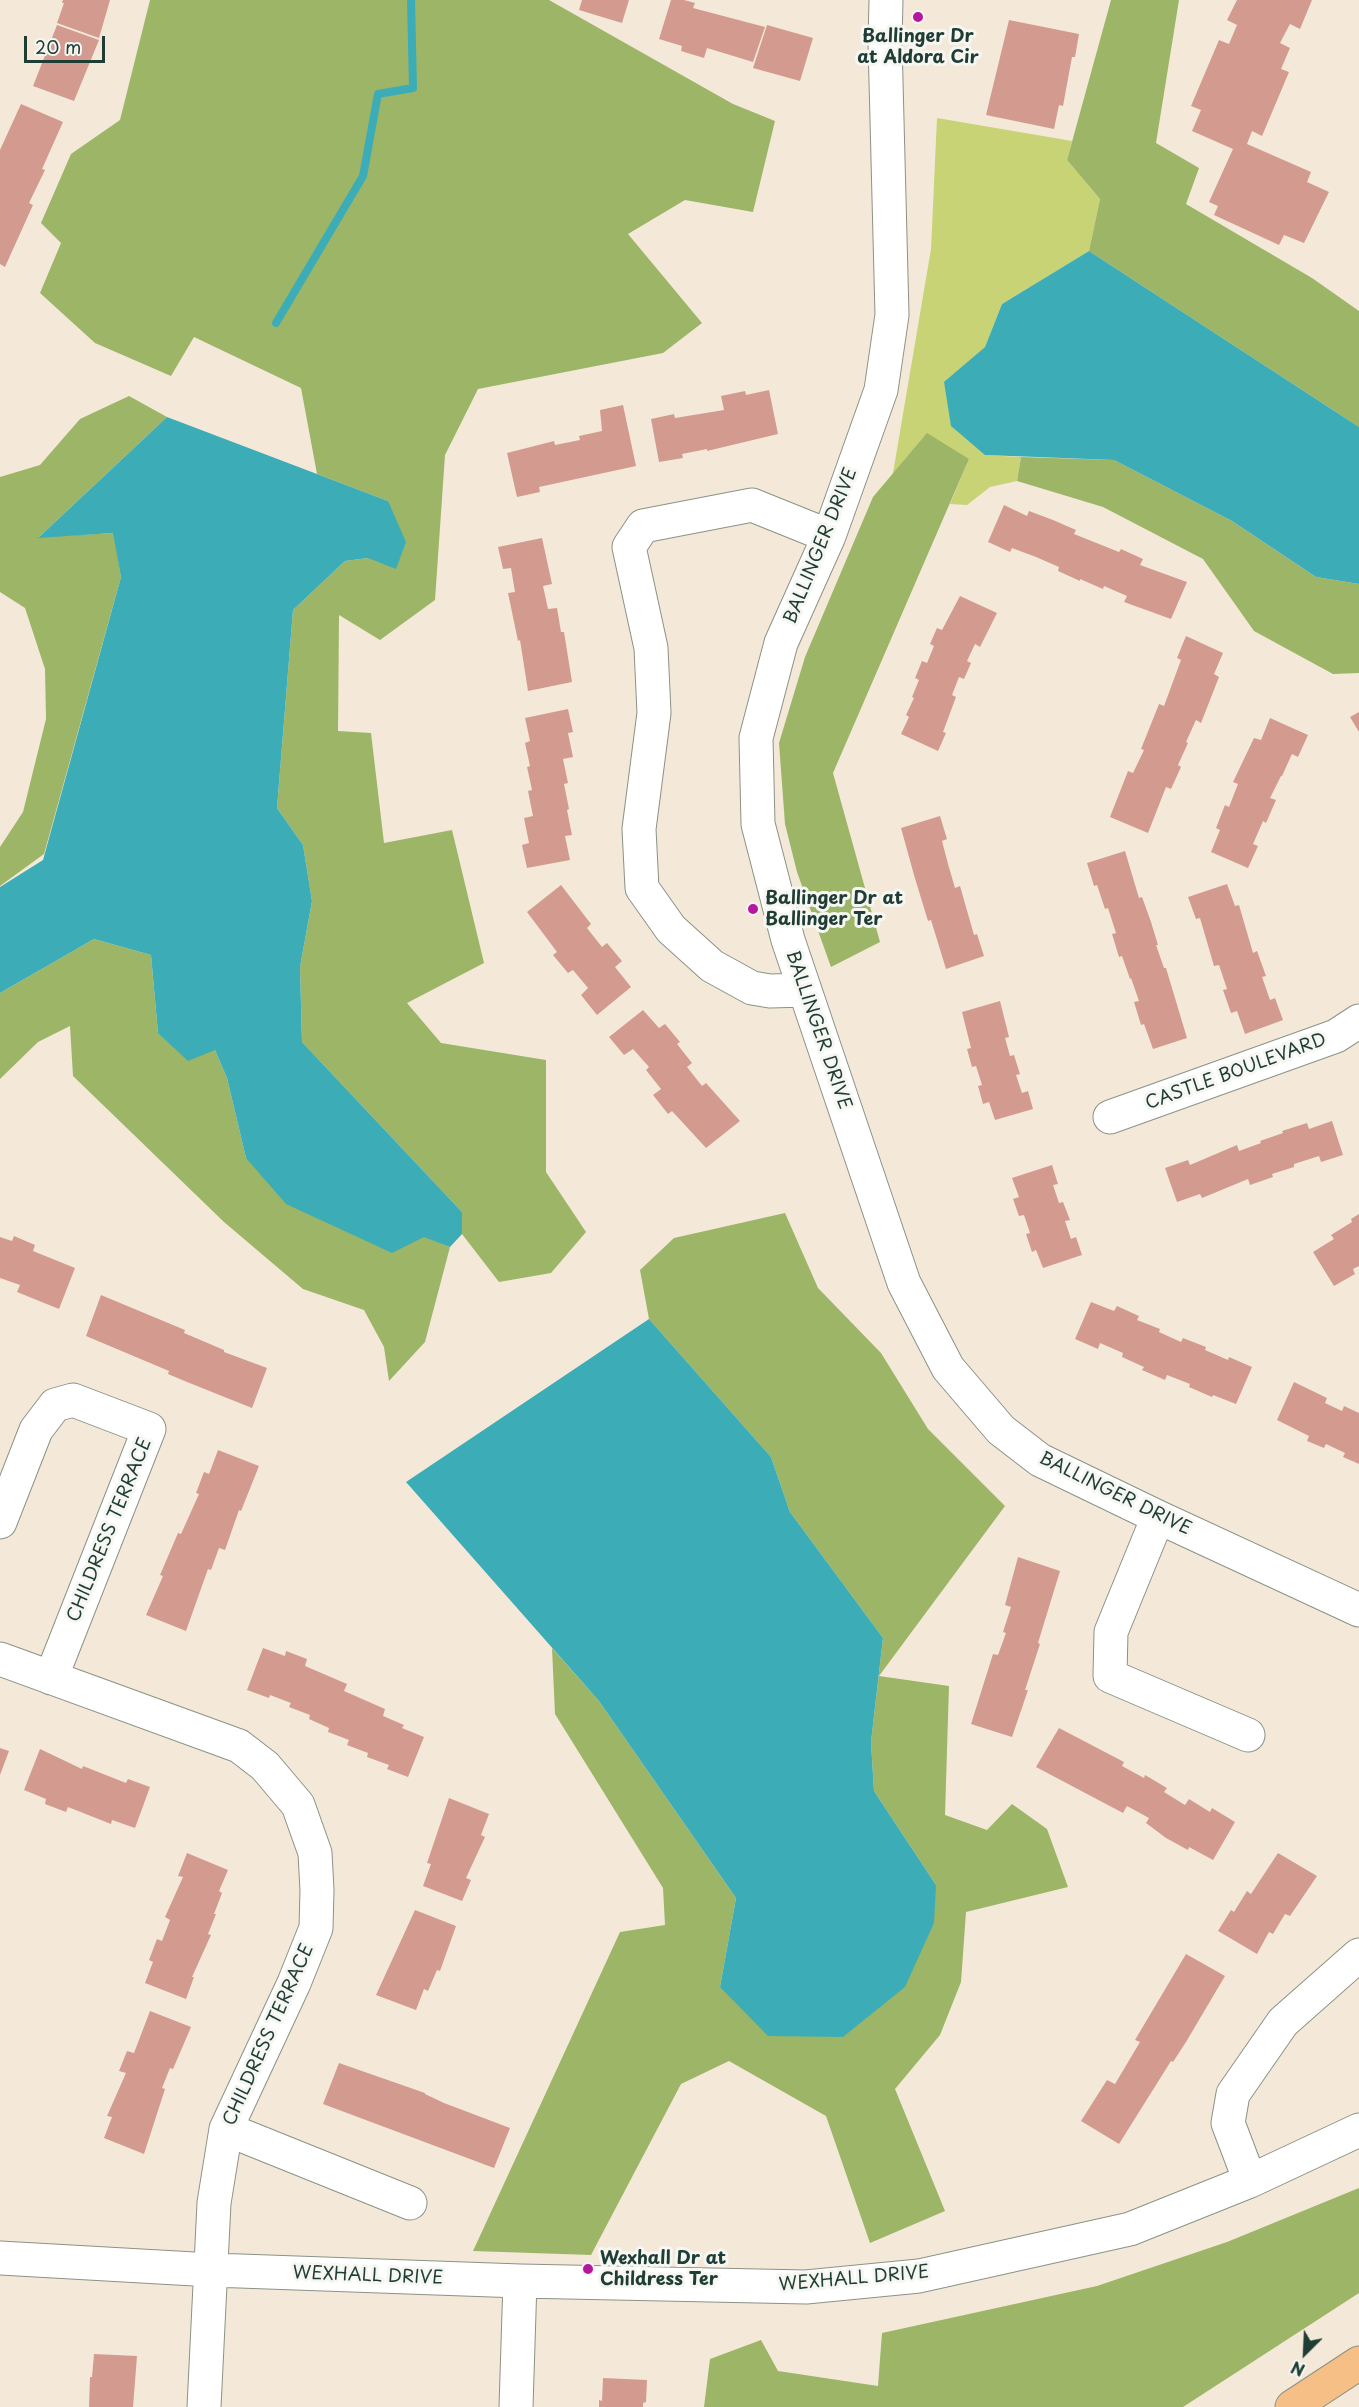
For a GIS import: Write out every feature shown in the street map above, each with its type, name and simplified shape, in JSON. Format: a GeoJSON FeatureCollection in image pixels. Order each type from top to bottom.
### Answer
{"type":"FeatureCollection","features":[{"type":"Feature","properties":{"kind":"highway"},"geometry":{"type":"LineString","coordinates":[[1292,2407],[1359,2363]]}},
{"type":"Feature","properties":{"kind":"street","name":"BALLINGER DRIVE"},"geometry":{"type":"LineString","coordinates":[[886,0],[892,315],[881,390],[830,536],[781,643],[756,738],[758,824],[788,940],[904,1283],[948,1368],[1002,1430],[1040,1460],[1359,1610]]}},
{"type":"Feature","properties":{"kind":"street"},"geometry":{"type":"LineString","coordinates":[[804,990],[770,991],[752,988],[712,966],[671,929],[642,888],[639,829],[654,713],[651,648],[629,547],[643,526],[752,505],[830,536]]}},
{"type":"Feature","properties":{"kind":"street","name":"CASTLE BOULEVARD"},"geometry":{"type":"LineString","coordinates":[[1110,1118],[1336,1036],[1359,1021]]}},
{"type":"Feature","properties":{"kind":"street","name":"CHILDRESS TERRACE"},"geometry":{"type":"LineString","coordinates":[[0,1522],[36,1430],[55,1405],[73,1400],[149,1429],[51,1678]]}},
{"type":"Feature","properties":{"kind":"street"},"geometry":{"type":"LineString","coordinates":[[1158,1517],[1111,1632],[1110,1676],[1248,1735]]}},
{"type":"Feature","properties":{"kind":"street","name":"CHILDRESS TERRACE"},"geometry":{"type":"LineString","coordinates":[[0,1659],[239,1746],[265,1766],[298,1804],[315,1852],[318,1890],[316,1928],[294,1983],[226,2129],[214,2203],[204,2407]]}},
{"type":"Feature","properties":{"kind":"street"},"geometry":{"type":"LineString","coordinates":[[1250,2181],[1228,2122],[1233,2094],[1283,2022],[1359,1954]]}},
{"type":"Feature","properties":{"kind":"street"},"geometry":{"type":"LineString","coordinates":[[226,2129],[410,2203]]}},
{"type":"Feature","properties":{"kind":"street","name":"WEXHALL DRIVE"},"geometry":{"type":"LineString","coordinates":[[0,2258],[212,2270],[520,2281],[806,2287],[919,2276],[1130,2229],[1250,2181],[1359,2130]]}},
{"type":"Feature","properties":{"kind":"street"},"geometry":{"type":"LineString","coordinates":[[516,2407],[520,2281]]}},
{"type":"Feature","properties":{"kind":"green space"},"geometry":{"type":"Polygon","coordinates":[[[150,0],[549,0],[733,104],[775,121],[753,212],[685,200],[628,234],[702,323],[663,353],[478,389],[445,455],[435,600],[380,640],[339,615],[338,731],[371,733],[384,843],[452,830],[484,963],[407,1003],[441,1043],[546,1060],[546,1172],[586,1232],[551,1273],[499,1282],[462,1234],[462,1212],[302,1042],[300,967],[312,901],[303,845],[277,808],[293,610],[345,561],[368,558],[388,501],[317,474],[301,388],[194,337],[171,376],[95,343],[40,293],[61,243],[41,223],[71,154],[120,120],[150,0]]]}},
{"type":"Feature","properties":{"kind":"green space"},"geometry":{"type":"Polygon","coordinates":[[[1111,0],[1179,0],[1156,143],[1199,168],[1186,204],[1312,278],[1359,311],[1359,427],[1089,251],[1100,199],[1067,160],[1111,0]]]}},
{"type":"Feature","properties":{"kind":"green space"},"geometry":{"type":"Polygon","coordinates":[[[937,118],[1072,141],[1067,160],[1100,199],[1089,251],[1002,304],[985,347],[944,383],[985,455],[1021,457],[1017,481],[990,487],[967,505],[950,504],[969,459],[893,473],[931,249],[937,118]]]}},
{"type":"Feature","properties":{"kind":"green space"},"geometry":{"type":"Polygon","coordinates":[[[129,396],[167,417],[39,537],[114,533],[121,577],[44,854],[0,886],[0,847],[23,812],[46,719],[45,669],[25,608],[0,592],[0,477],[40,465],[80,419],[129,396]]]}},
{"type":"Feature","properties":{"kind":"green space"},"geometry":{"type":"Polygon","coordinates":[[[927,433],[969,459],[833,773],[880,942],[831,967],[797,872],[785,824],[779,743],[805,657],[873,497],[927,433]]]}},
{"type":"Feature","properties":{"kind":"green space"},"geometry":{"type":"Polygon","coordinates":[[[1021,457],[1114,460],[1232,521],[1316,577],[1359,584],[1359,673],[1333,674],[1254,631],[1203,559],[1103,507],[1017,481],[1021,457]]]}},
{"type":"Feature","properties":{"kind":"green space"},"geometry":{"type":"Polygon","coordinates":[[[94,939],[151,955],[158,1033],[215,1050],[227,1078],[246,1158],[450,1247],[425,1342],[389,1381],[384,1347],[364,1310],[303,1289],[224,1222],[73,1076],[70,1026],[38,1042],[0,1079],[0,993],[94,939]]]}},
{"type":"Feature","properties":{"kind":"green space"},"geometry":{"type":"Polygon","coordinates":[[[785,1213],[818,1288],[881,1353],[928,1429],[1005,1506],[879,1676],[949,1686],[945,1815],[987,1830],[1012,1804],[1047,1829],[1068,1887],[966,1912],[961,1982],[940,2035],[895,2089],[945,2211],[870,2243],[826,2116],[729,2061],[681,2084],[591,2255],[473,2251],[620,1932],[665,1925],[663,1888],[555,1714],[552,1648],[599,1701],[736,1898],[720,1987],[936,1885],[874,1791],[871,1742],[883,1638],[790,1512],[771,1457],[649,1319],[640,1270],[674,1238],[785,1213]]]}},
{"type":"Feature","properties":{"kind":"green space"},"geometry":{"type":"Polygon","coordinates":[[[1359,2188],[1359,2293],[1183,2407],[704,2407],[710,2359],[761,2340],[778,2371],[878,2386],[882,2333],[1097,2286],[1227,2242],[1359,2188]]]}},
{"type":"Feature","properties":{"kind":"water"},"geometry":{"type":"Polygon","coordinates":[[[1089,251],[1359,427],[1359,584],[1316,577],[1232,521],[1114,460],[985,455],[951,426],[944,382],[985,347],[1002,304],[1089,251]]]}},
{"type":"Feature","properties":{"kind":"water"},"geometry":{"type":"Polygon","coordinates":[[[167,417],[388,501],[406,542],[396,569],[368,558],[345,561],[293,610],[277,808],[303,845],[312,901],[300,967],[302,1042],[462,1212],[462,1234],[450,1247],[424,1237],[392,1253],[286,1204],[246,1158],[227,1078],[215,1050],[188,1061],[158,1033],[151,955],[94,939],[0,993],[0,887],[43,860],[121,577],[113,533],[38,538],[167,417]]]}},
{"type":"Feature","properties":{"kind":"water"},"geometry":{"type":"Polygon","coordinates":[[[649,1319],[771,1457],[790,1512],[883,1638],[871,1742],[874,1791],[936,1885],[934,1923],[905,1987],[843,2037],[768,2036],[720,1987],[736,1898],[599,1701],[406,1482],[649,1319]]]}},
{"type":"Feature","properties":{"kind":"building"},"geometry":{"type":"Polygon","coordinates":[[[63,0],[110,0],[99,38],[57,23],[63,0]]]}},
{"type":"Feature","properties":{"kind":"building"},"geometry":{"type":"Polygon","coordinates":[[[582,0],[629,0],[622,23],[579,10],[582,0]]]}},
{"type":"Feature","properties":{"kind":"building"},"geometry":{"type":"Polygon","coordinates":[[[671,0],[695,3],[693,8],[765,27],[753,62],[707,48],[704,58],[681,51],[682,46],[659,39],[671,0]]]}},
{"type":"Feature","properties":{"kind":"building"},"geometry":{"type":"Polygon","coordinates":[[[1237,0],[1312,0],[1300,29],[1290,24],[1280,43],[1290,48],[1281,69],[1289,72],[1262,136],[1252,131],[1247,144],[1311,172],[1307,182],[1329,192],[1304,243],[1284,235],[1279,245],[1214,215],[1218,206],[1209,202],[1233,149],[1192,131],[1201,110],[1191,106],[1219,40],[1229,44],[1237,25],[1227,20],[1237,0]]]}},
{"type":"Feature","properties":{"kind":"building"},"geometry":{"type":"Polygon","coordinates":[[[1009,20],[1079,34],[1075,57],[1072,57],[1063,106],[1059,105],[1054,129],[986,115],[1009,20]]]}},
{"type":"Feature","properties":{"kind":"building"},"geometry":{"type":"Polygon","coordinates":[[[57,25],[99,40],[74,101],[33,86],[57,25]]]}},
{"type":"Feature","properties":{"kind":"building"},"geometry":{"type":"Polygon","coordinates":[[[767,25],[813,38],[800,81],[753,68],[767,25]]]}},
{"type":"Feature","properties":{"kind":"building"},"geometry":{"type":"Polygon","coordinates":[[[21,104],[63,122],[42,169],[45,170],[29,203],[33,205],[5,267],[0,264],[0,150],[21,104]]]}},
{"type":"Feature","properties":{"kind":"building"},"geometry":{"type":"Polygon","coordinates":[[[769,390],[778,434],[707,451],[707,449],[682,454],[683,458],[659,462],[651,419],[674,414],[675,418],[724,410],[721,396],[745,391],[746,395],[769,390]]]}},
{"type":"Feature","properties":{"kind":"building"},"geometry":{"type":"Polygon","coordinates":[[[623,405],[636,466],[539,487],[540,492],[517,497],[507,453],[554,441],[555,445],[580,440],[579,436],[602,431],[600,410],[623,405]]]}},
{"type":"Feature","properties":{"kind":"building"},"geometry":{"type":"Polygon","coordinates":[[[1004,505],[1027,516],[1029,511],[1053,520],[1076,530],[1074,534],[1119,552],[1121,549],[1143,559],[1140,565],[1187,582],[1171,619],[1124,602],[1127,596],[1104,586],[1103,589],[1080,579],[1080,581],[1058,571],[1059,567],[1036,557],[1012,548],[1010,552],[988,542],[1004,505]]]}},
{"type":"Feature","properties":{"kind":"building"},"geometry":{"type":"Polygon","coordinates":[[[542,538],[552,584],[543,586],[548,609],[557,608],[561,632],[564,632],[572,682],[528,691],[520,640],[518,641],[508,593],[515,592],[511,568],[503,569],[498,547],[542,538]]]}},
{"type":"Feature","properties":{"kind":"building"},"geometry":{"type":"Polygon","coordinates":[[[960,596],[997,613],[980,647],[975,644],[967,661],[971,663],[964,679],[959,677],[952,695],[956,697],[943,732],[946,733],[938,751],[901,734],[909,717],[906,715],[914,698],[912,697],[919,680],[915,678],[922,661],[927,663],[934,646],[930,644],[937,628],[942,630],[960,596]]]}},
{"type":"Feature","properties":{"kind":"building"},"geometry":{"type":"Polygon","coordinates":[[[1186,636],[1223,653],[1214,674],[1219,677],[1201,723],[1196,720],[1178,765],[1181,767],[1171,789],[1166,787],[1148,833],[1110,817],[1128,771],[1133,773],[1144,750],[1141,749],[1159,704],[1164,706],[1181,660],[1177,658],[1186,636]]]}},
{"type":"Feature","properties":{"kind":"building"},"geometry":{"type":"Polygon","coordinates":[[[568,709],[573,732],[568,733],[573,757],[563,759],[568,783],[564,784],[572,835],[565,836],[570,860],[527,868],[522,845],[529,843],[524,818],[533,816],[528,791],[532,790],[527,767],[530,766],[525,743],[530,741],[525,718],[568,709]]]}},
{"type":"Feature","properties":{"kind":"building"},"geometry":{"type":"Polygon","coordinates":[[[1359,712],[1359,732],[1350,717],[1359,712]]]}},
{"type":"Feature","properties":{"kind":"building"},"geometry":{"type":"Polygon","coordinates":[[[1270,718],[1308,735],[1298,757],[1292,754],[1270,798],[1276,800],[1253,844],[1258,846],[1248,868],[1211,852],[1220,830],[1216,828],[1225,805],[1229,807],[1238,784],[1233,782],[1254,738],[1261,740],[1270,718]]]}},
{"type":"Feature","properties":{"kind":"building"},"geometry":{"type":"Polygon","coordinates":[[[940,816],[947,839],[942,841],[955,888],[960,886],[974,935],[977,934],[984,956],[946,969],[931,920],[928,921],[901,828],[940,816]]]}},
{"type":"Feature","properties":{"kind":"building"},"geometry":{"type":"Polygon","coordinates":[[[1125,851],[1139,898],[1142,897],[1151,922],[1158,945],[1156,945],[1164,968],[1166,968],[1187,1038],[1153,1049],[1144,1024],[1141,1025],[1134,1002],[1139,1001],[1131,978],[1122,956],[1119,957],[1112,934],[1116,933],[1108,908],[1105,909],[1097,885],[1094,886],[1087,863],[1125,851]]]}},
{"type":"Feature","properties":{"kind":"building"},"geometry":{"type":"Polygon","coordinates":[[[1227,884],[1235,906],[1239,905],[1253,953],[1257,951],[1266,976],[1262,977],[1270,1000],[1275,998],[1283,1020],[1245,1034],[1237,1011],[1231,1013],[1223,990],[1227,989],[1219,965],[1214,966],[1200,918],[1196,919],[1188,897],[1227,884]]]}},
{"type":"Feature","properties":{"kind":"building"},"geometry":{"type":"Polygon","coordinates":[[[561,885],[591,924],[587,928],[602,947],[607,943],[622,961],[615,967],[631,987],[597,1015],[581,995],[588,988],[573,970],[568,973],[553,955],[557,952],[527,912],[561,885]]]}},
{"type":"Feature","properties":{"kind":"building"},"geometry":{"type":"Polygon","coordinates":[[[1000,1001],[1009,1037],[1005,1038],[1010,1056],[1014,1055],[1020,1074],[1016,1075],[1022,1093],[1028,1091],[1033,1109],[995,1120],[989,1102],[983,1104],[978,1086],[982,1085],[976,1066],[972,1067],[967,1049],[971,1048],[962,1012],[1000,1001]]]}},
{"type":"Feature","properties":{"kind":"building"},"geometry":{"type":"Polygon","coordinates":[[[643,1010],[659,1028],[665,1024],[680,1042],[677,1044],[692,1063],[687,1067],[702,1086],[706,1083],[740,1121],[706,1148],[672,1111],[668,1114],[653,1095],[661,1089],[646,1070],[649,1067],[633,1049],[624,1055],[609,1037],[643,1010]]]}},
{"type":"Feature","properties":{"kind":"building"},"geometry":{"type":"Polygon","coordinates":[[[1332,1121],[1343,1155],[1321,1162],[1319,1156],[1294,1164],[1294,1167],[1272,1174],[1273,1177],[1250,1185],[1248,1179],[1202,1198],[1200,1194],[1177,1202],[1165,1168],[1188,1160],[1190,1165],[1237,1145],[1239,1151],[1283,1133],[1282,1131],[1307,1123],[1309,1129],[1332,1121]]]}},
{"type":"Feature","properties":{"kind":"building"},"geometry":{"type":"Polygon","coordinates":[[[1052,1165],[1058,1184],[1053,1185],[1059,1203],[1063,1202],[1070,1220],[1065,1221],[1071,1239],[1076,1237],[1082,1255],[1043,1268],[1036,1250],[1032,1252],[1026,1234],[1030,1233],[1024,1215],[1019,1216],[1013,1199],[1019,1197],[1012,1178],[1052,1165]]]}},
{"type":"Feature","properties":{"kind":"building"},"geometry":{"type":"Polygon","coordinates":[[[1359,1214],[1359,1266],[1353,1269],[1355,1274],[1334,1286],[1313,1252],[1334,1239],[1331,1235],[1352,1222],[1351,1219],[1359,1214]]]}},
{"type":"Feature","properties":{"kind":"building"},"geometry":{"type":"Polygon","coordinates":[[[14,1236],[35,1245],[33,1251],[75,1268],[59,1309],[17,1292],[20,1285],[0,1278],[0,1237],[12,1241],[14,1236]]]}},
{"type":"Feature","properties":{"kind":"building"},"geometry":{"type":"Polygon","coordinates":[[[101,1295],[185,1330],[184,1333],[224,1350],[224,1352],[267,1368],[252,1408],[168,1374],[169,1371],[86,1336],[101,1295]]]}},
{"type":"Feature","properties":{"kind":"building"},"geometry":{"type":"Polygon","coordinates":[[[1091,1302],[1114,1311],[1117,1306],[1139,1316],[1137,1320],[1160,1329],[1159,1332],[1181,1342],[1183,1338],[1206,1347],[1205,1350],[1228,1360],[1229,1357],[1252,1367],[1236,1404],[1213,1395],[1212,1397],[1189,1387],[1190,1384],[1167,1375],[1165,1380],[1142,1370],[1144,1367],[1122,1357],[1123,1353],[1100,1343],[1098,1349],[1075,1339],[1091,1302]]]}},
{"type":"Feature","properties":{"kind":"building"},"geometry":{"type":"Polygon","coordinates":[[[1294,1382],[1327,1398],[1325,1403],[1342,1411],[1344,1406],[1359,1413],[1359,1464],[1343,1457],[1345,1453],[1326,1444],[1324,1448],[1307,1441],[1309,1436],[1277,1420],[1294,1382]]]}},
{"type":"Feature","properties":{"kind":"building"},"geometry":{"type":"Polygon","coordinates":[[[218,1450],[259,1466],[241,1511],[239,1510],[225,1550],[219,1548],[211,1570],[208,1569],[186,1631],[146,1615],[178,1533],[181,1534],[199,1494],[196,1493],[204,1472],[209,1474],[218,1450]]]}},
{"type":"Feature","properties":{"kind":"building"},"geometry":{"type":"Polygon","coordinates":[[[1018,1557],[1060,1571],[1025,1690],[1028,1690],[1012,1737],[971,1724],[993,1654],[998,1655],[1006,1633],[1003,1632],[1011,1607],[1005,1605],[1018,1557]]]}},
{"type":"Feature","properties":{"kind":"building"},"geometry":{"type":"Polygon","coordinates":[[[263,1648],[285,1656],[286,1651],[307,1659],[305,1666],[347,1684],[344,1691],[385,1709],[383,1716],[404,1725],[402,1728],[424,1737],[408,1777],[387,1769],[389,1765],[367,1757],[368,1753],[347,1745],[349,1740],[328,1732],[329,1728],[309,1719],[310,1715],[289,1707],[291,1703],[247,1690],[263,1648]]]}},
{"type":"Feature","properties":{"kind":"building"},"geometry":{"type":"Polygon","coordinates":[[[1059,1728],[1124,1762],[1122,1766],[1144,1778],[1145,1775],[1167,1788],[1164,1792],[1185,1805],[1189,1799],[1210,1812],[1212,1808],[1235,1822],[1213,1860],[1166,1838],[1146,1823],[1149,1818],[1127,1806],[1123,1813],[1036,1767],[1059,1728]]]}},
{"type":"Feature","properties":{"kind":"building"},"geometry":{"type":"Polygon","coordinates":[[[0,1748],[9,1751],[0,1775],[0,1748]]]}},
{"type":"Feature","properties":{"kind":"building"},"geometry":{"type":"Polygon","coordinates":[[[40,1749],[82,1769],[83,1766],[126,1783],[128,1779],[150,1787],[135,1828],[112,1820],[111,1824],[68,1807],[66,1812],[45,1804],[46,1799],[24,1790],[40,1749]]]}},
{"type":"Feature","properties":{"kind":"building"},"geometry":{"type":"Polygon","coordinates":[[[449,1798],[489,1814],[481,1835],[485,1837],[466,1878],[471,1880],[462,1901],[423,1886],[431,1864],[427,1863],[449,1798]]]}},
{"type":"Feature","properties":{"kind":"building"},"geometry":{"type":"Polygon","coordinates":[[[187,1853],[228,1870],[219,1891],[222,1893],[208,1934],[211,1935],[192,1977],[194,1977],[186,1999],[145,1983],[153,1962],[149,1960],[157,1939],[162,1941],[170,1920],[165,1917],[183,1877],[178,1876],[187,1853]]]}},
{"type":"Feature","properties":{"kind":"building"},"geometry":{"type":"Polygon","coordinates":[[[1278,1853],[1317,1876],[1290,1916],[1285,1914],[1273,1934],[1269,1932],[1257,1954],[1218,1931],[1231,1910],[1234,1912],[1247,1891],[1251,1894],[1278,1853]]]}},
{"type":"Feature","properties":{"kind":"building"},"geometry":{"type":"Polygon","coordinates":[[[415,1910],[456,1926],[440,1971],[437,1970],[428,1991],[424,1989],[416,2010],[376,1995],[415,1910]]]}},
{"type":"Feature","properties":{"kind":"building"},"geometry":{"type":"Polygon","coordinates":[[[1186,1954],[1225,1976],[1186,2042],[1173,2062],[1171,2061],[1119,2144],[1081,2121],[1107,2080],[1115,2084],[1140,2042],[1135,2040],[1186,1954]]]}},
{"type":"Feature","properties":{"kind":"building"},"geometry":{"type":"Polygon","coordinates":[[[150,2011],[191,2027],[162,2088],[165,2089],[144,2154],[104,2138],[112,2117],[107,2116],[126,2073],[119,2071],[127,2051],[134,2053],[150,2011]]]}},
{"type":"Feature","properties":{"kind":"building"},"geometry":{"type":"Polygon","coordinates":[[[339,2063],[425,2093],[444,2103],[510,2128],[494,2168],[323,2104],[339,2063]]]}},
{"type":"Feature","properties":{"kind":"building"},"geometry":{"type":"Polygon","coordinates":[[[94,2354],[137,2356],[133,2407],[89,2407],[90,2377],[92,2377],[94,2354]]]}},
{"type":"Feature","properties":{"kind":"building"},"geometry":{"type":"Polygon","coordinates":[[[603,2378],[647,2380],[646,2402],[643,2403],[643,2407],[599,2407],[599,2400],[602,2401],[603,2378]]]}},
{"type":"Feature","properties":{"kind":"waterway"},"geometry":{"type":"LineString","coordinates":[[276,323],[363,176],[378,94],[413,88],[411,0]]}},
{"type":"Feature","properties":{"kind":"place","name":"Ballinger Dr at Aldora Cir"},"geometry":{"type":"Point","coordinates":[918,17]}},
{"type":"Feature","properties":{"kind":"place","name":"Ballinger Dr at Ballinger Ter"},"geometry":{"type":"Point","coordinates":[753,909]}},
{"type":"Feature","properties":{"kind":"place","name":"Wexhall Dr at Childress Ter"},"geometry":{"type":"Point","coordinates":[588,2269]}}]}
